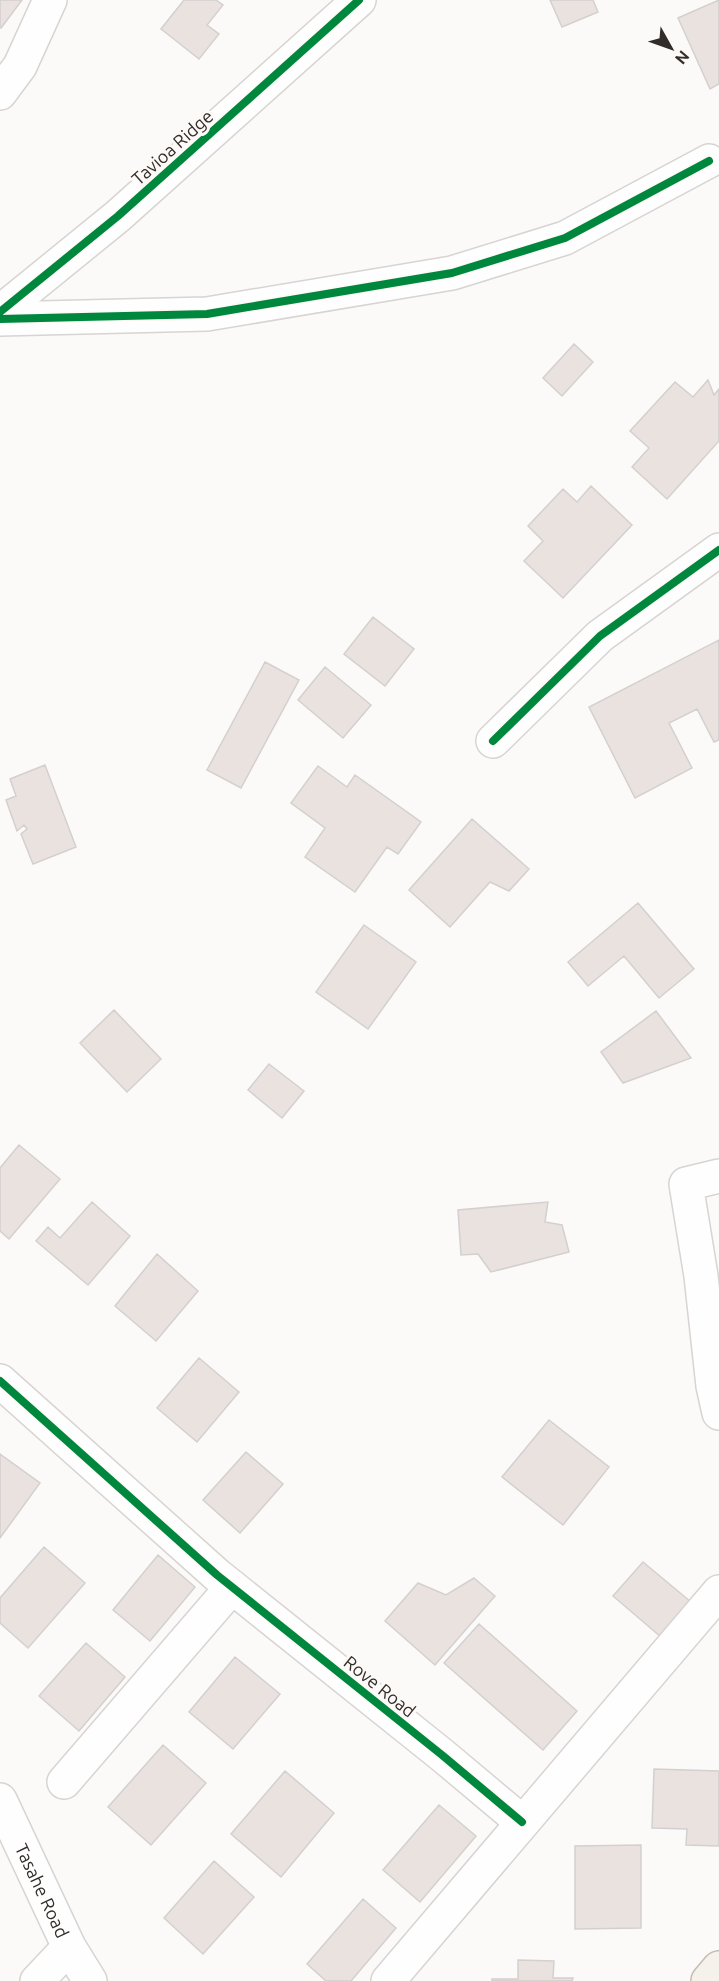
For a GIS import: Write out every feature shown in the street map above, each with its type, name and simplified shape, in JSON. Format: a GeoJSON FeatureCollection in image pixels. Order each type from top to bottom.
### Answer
{"type":"FeatureCollection","features":[{"type":"Feature","properties":{"kind":"main road"},"geometry":{"type":"LineString","coordinates":[[708,1981],[719,1968]]}},
{"type":"Feature","properties":{"kind":"street"},"geometry":{"type":"LineString","coordinates":[[0,93],[20,66],[50,0]]}},
{"type":"Feature","properties":{"kind":"street","name":"Tavioa Ridge"},"geometry":{"type":"LineString","coordinates":[[0,312],[118,216],[359,0]]}},
{"type":"Feature","properties":{"kind":"street"},"geometry":{"type":"LineString","coordinates":[[0,319],[207,314],[452,273],[565,238],[708,161]]}},
{"type":"Feature","properties":{"kind":"street"},"geometry":{"type":"LineString","coordinates":[[494,741],[600,636],[719,550]]}},
{"type":"Feature","properties":{"kind":"street"},"geometry":{"type":"LineString","coordinates":[[719,1176],[686,1184],[701,1276],[713,1386],[719,1413]]}},
{"type":"Feature","properties":{"kind":"street","name":"Rove Road"},"geometry":{"type":"LineString","coordinates":[[0,1381],[225,1581],[522,1822]]}},
{"type":"Feature","properties":{"kind":"street"},"geometry":{"type":"LineString","coordinates":[[64,1782],[225,1581]]}},
{"type":"Feature","properties":{"kind":"street"},"geometry":{"type":"LineString","coordinates":[[388,1981],[719,1592]]}},
{"type":"Feature","properties":{"kind":"street","name":"Tasahe Road"},"geometry":{"type":"LineString","coordinates":[[0,1800],[69,1947],[90,1981]]}},
{"type":"Feature","properties":{"kind":"street"},"geometry":{"type":"LineString","coordinates":[[37,1981],[69,1947]]}},
{"type":"Feature","properties":{"kind":"building"},"geometry":{"type":"Polygon","coordinates":[[[0,0],[22,0],[1,28],[0,27],[0,0]]]}},
{"type":"Feature","properties":{"kind":"building"},"geometry":{"type":"Polygon","coordinates":[[[184,0],[216,0],[223,5],[207,25],[219,34],[199,59],[161,29],[184,0]]]}},
{"type":"Feature","properties":{"kind":"building"},"geometry":{"type":"Polygon","coordinates":[[[550,0],[593,0],[598,12],[562,27],[550,0]]]}},
{"type":"Feature","properties":{"kind":"building"},"geometry":{"type":"Polygon","coordinates":[[[719,0],[719,84],[710,89],[678,18],[719,0]]]}},
{"type":"Feature","properties":{"kind":"building"},"geometry":{"type":"Polygon","coordinates":[[[574,344],[593,362],[562,396],[543,378],[574,344]]]}},
{"type":"Feature","properties":{"kind":"building"},"geometry":{"type":"Polygon","coordinates":[[[708,380],[714,395],[719,389],[719,441],[667,499],[632,467],[649,448],[630,431],[675,382],[693,397],[708,380]]]}},
{"type":"Feature","properties":{"kind":"building"},"geometry":{"type":"Polygon","coordinates":[[[591,486],[632,525],[563,598],[524,561],[543,541],[528,526],[563,489],[577,502],[591,486]]]}},
{"type":"Feature","properties":{"kind":"building"},"geometry":{"type":"Polygon","coordinates":[[[373,617],[414,649],[385,686],[344,654],[373,617]]]}},
{"type":"Feature","properties":{"kind":"building"},"geometry":{"type":"Polygon","coordinates":[[[719,640],[719,740],[714,742],[697,709],[669,723],[692,768],[635,798],[589,707],[719,640]]]}},
{"type":"Feature","properties":{"kind":"building"},"geometry":{"type":"Polygon","coordinates":[[[265,662],[299,680],[241,788],[207,770],[265,662]]]}},
{"type":"Feature","properties":{"kind":"building"},"geometry":{"type":"Polygon","coordinates":[[[325,667],[371,705],[343,738],[298,700],[325,667]]]}},
{"type":"Feature","properties":{"kind":"building"},"geometry":{"type":"Polygon","coordinates":[[[45,765],[76,847],[33,864],[21,834],[27,829],[24,825],[17,831],[6,800],[16,796],[10,779],[45,765]]]}},
{"type":"Feature","properties":{"kind":"building"},"geometry":{"type":"Polygon","coordinates":[[[318,766],[347,787],[355,775],[421,822],[398,854],[387,847],[355,892],[305,857],[325,828],[291,803],[318,766]]]}},
{"type":"Feature","properties":{"kind":"building"},"geometry":{"type":"Polygon","coordinates":[[[472,819],[529,869],[509,891],[490,882],[450,927],[409,890],[472,819]]]}},
{"type":"Feature","properties":{"kind":"building"},"geometry":{"type":"Polygon","coordinates":[[[638,903],[694,969],[659,998],[624,956],[588,986],[568,962],[638,903]]]}},
{"type":"Feature","properties":{"kind":"building"},"geometry":{"type":"Polygon","coordinates":[[[364,925],[416,962],[368,1029],[316,992],[364,925]]]}},
{"type":"Feature","properties":{"kind":"building"},"geometry":{"type":"Polygon","coordinates":[[[114,1010],[161,1059],[127,1092],[80,1043],[114,1010]]]}},
{"type":"Feature","properties":{"kind":"building"},"geometry":{"type":"Polygon","coordinates":[[[656,1011],[691,1058],[623,1083],[601,1052],[656,1011]]]}},
{"type":"Feature","properties":{"kind":"building"},"geometry":{"type":"Polygon","coordinates":[[[269,1064],[304,1091],[282,1118],[248,1090],[269,1064]]]}},
{"type":"Feature","properties":{"kind":"building"},"geometry":{"type":"Polygon","coordinates":[[[19,1145],[60,1179],[9,1239],[0,1231],[0,1168],[19,1145]]]}},
{"type":"Feature","properties":{"kind":"building"},"geometry":{"type":"Polygon","coordinates":[[[92,1202],[130,1236],[88,1285],[36,1241],[48,1227],[60,1238],[92,1202]]]}},
{"type":"Feature","properties":{"kind":"building"},"geometry":{"type":"Polygon","coordinates":[[[548,1202],[545,1222],[562,1225],[569,1252],[491,1272],[478,1254],[461,1255],[458,1210],[548,1202]]]}},
{"type":"Feature","properties":{"kind":"building"},"geometry":{"type":"Polygon","coordinates":[[[157,1254],[198,1291],[156,1341],[115,1306],[157,1254]]]}},
{"type":"Feature","properties":{"kind":"building"},"geometry":{"type":"Polygon","coordinates":[[[199,1358],[239,1392],[197,1442],[157,1408],[199,1358]]]}},
{"type":"Feature","properties":{"kind":"building"},"geometry":{"type":"Polygon","coordinates":[[[549,1420],[609,1467],[563,1525],[502,1477],[549,1420]]]}},
{"type":"Feature","properties":{"kind":"building"},"geometry":{"type":"Polygon","coordinates":[[[246,1452],[283,1484],[240,1533],[203,1500],[246,1452]]]}},
{"type":"Feature","properties":{"kind":"building"},"geometry":{"type":"Polygon","coordinates":[[[0,1454],[40,1483],[0,1538],[0,1454]]]}},
{"type":"Feature","properties":{"kind":"building"},"geometry":{"type":"Polygon","coordinates":[[[44,1547],[85,1583],[28,1648],[0,1623],[0,1598],[44,1547]]]}},
{"type":"Feature","properties":{"kind":"building"},"geometry":{"type":"Polygon","coordinates":[[[158,1555],[195,1587],[150,1641],[113,1610],[158,1555]]]}},
{"type":"Feature","properties":{"kind":"building"},"geometry":{"type":"Polygon","coordinates":[[[643,1562],[691,1602],[661,1637],[613,1596],[643,1562]]]}},
{"type":"Feature","properties":{"kind":"building"},"geometry":{"type":"Polygon","coordinates":[[[474,1578],[495,1596],[435,1665],[385,1621],[418,1583],[446,1595],[474,1578]]]}},
{"type":"Feature","properties":{"kind":"building"},"geometry":{"type":"Polygon","coordinates":[[[479,1624],[577,1711],[543,1750],[444,1663],[479,1624]]]}},
{"type":"Feature","properties":{"kind":"building"},"geometry":{"type":"Polygon","coordinates":[[[86,1643],[125,1677],[79,1731],[39,1696],[86,1643]]]}},
{"type":"Feature","properties":{"kind":"building"},"geometry":{"type":"Polygon","coordinates":[[[235,1657],[280,1694],[233,1749],[189,1712],[235,1657]]]}},
{"type":"Feature","properties":{"kind":"building"},"geometry":{"type":"Polygon","coordinates":[[[163,1745],[206,1783],[151,1845],[108,1807],[163,1745]]]}},
{"type":"Feature","properties":{"kind":"building"},"geometry":{"type":"Polygon","coordinates":[[[654,1769],[719,1771],[719,1846],[686,1845],[687,1829],[652,1828],[654,1769]]]}},
{"type":"Feature","properties":{"kind":"building"},"geometry":{"type":"Polygon","coordinates":[[[285,1771],[334,1813],[281,1877],[231,1834],[285,1771]]]}},
{"type":"Feature","properties":{"kind":"building"},"geometry":{"type":"Polygon","coordinates":[[[439,1805],[476,1836],[420,1902],[383,1870],[439,1805]]]}},
{"type":"Feature","properties":{"kind":"building"},"geometry":{"type":"Polygon","coordinates":[[[641,1845],[641,1928],[575,1929],[575,1846],[641,1845]]]}},
{"type":"Feature","properties":{"kind":"building"},"geometry":{"type":"Polygon","coordinates":[[[214,1861],[254,1897],[203,1954],[164,1918],[214,1861]]]}},
{"type":"Feature","properties":{"kind":"building"},"geometry":{"type":"Polygon","coordinates":[[[363,1899],[396,1928],[351,1981],[326,1981],[307,1964],[363,1899]]]}},
{"type":"Feature","properties":{"kind":"building"},"geometry":{"type":"Polygon","coordinates":[[[518,1960],[554,1961],[553,1978],[573,1978],[572,1981],[492,1981],[492,1979],[518,1979],[518,1960]]]}},
{"type":"Feature","properties":{"kind":"cycle path"},"geometry":{"type":"LineString","coordinates":[[0,312],[118,216],[359,0]]}},
{"type":"Feature","properties":{"kind":"cycle path"},"geometry":{"type":"LineString","coordinates":[[0,319],[207,314],[452,273],[565,238],[709,161]]}},
{"type":"Feature","properties":{"kind":"cycle path"},"geometry":{"type":"LineString","coordinates":[[493,741],[600,636],[719,550]]}},
{"type":"Feature","properties":{"kind":"cycle path"},"geometry":{"type":"LineString","coordinates":[[0,1381],[217,1575],[522,1822]]}}]}
